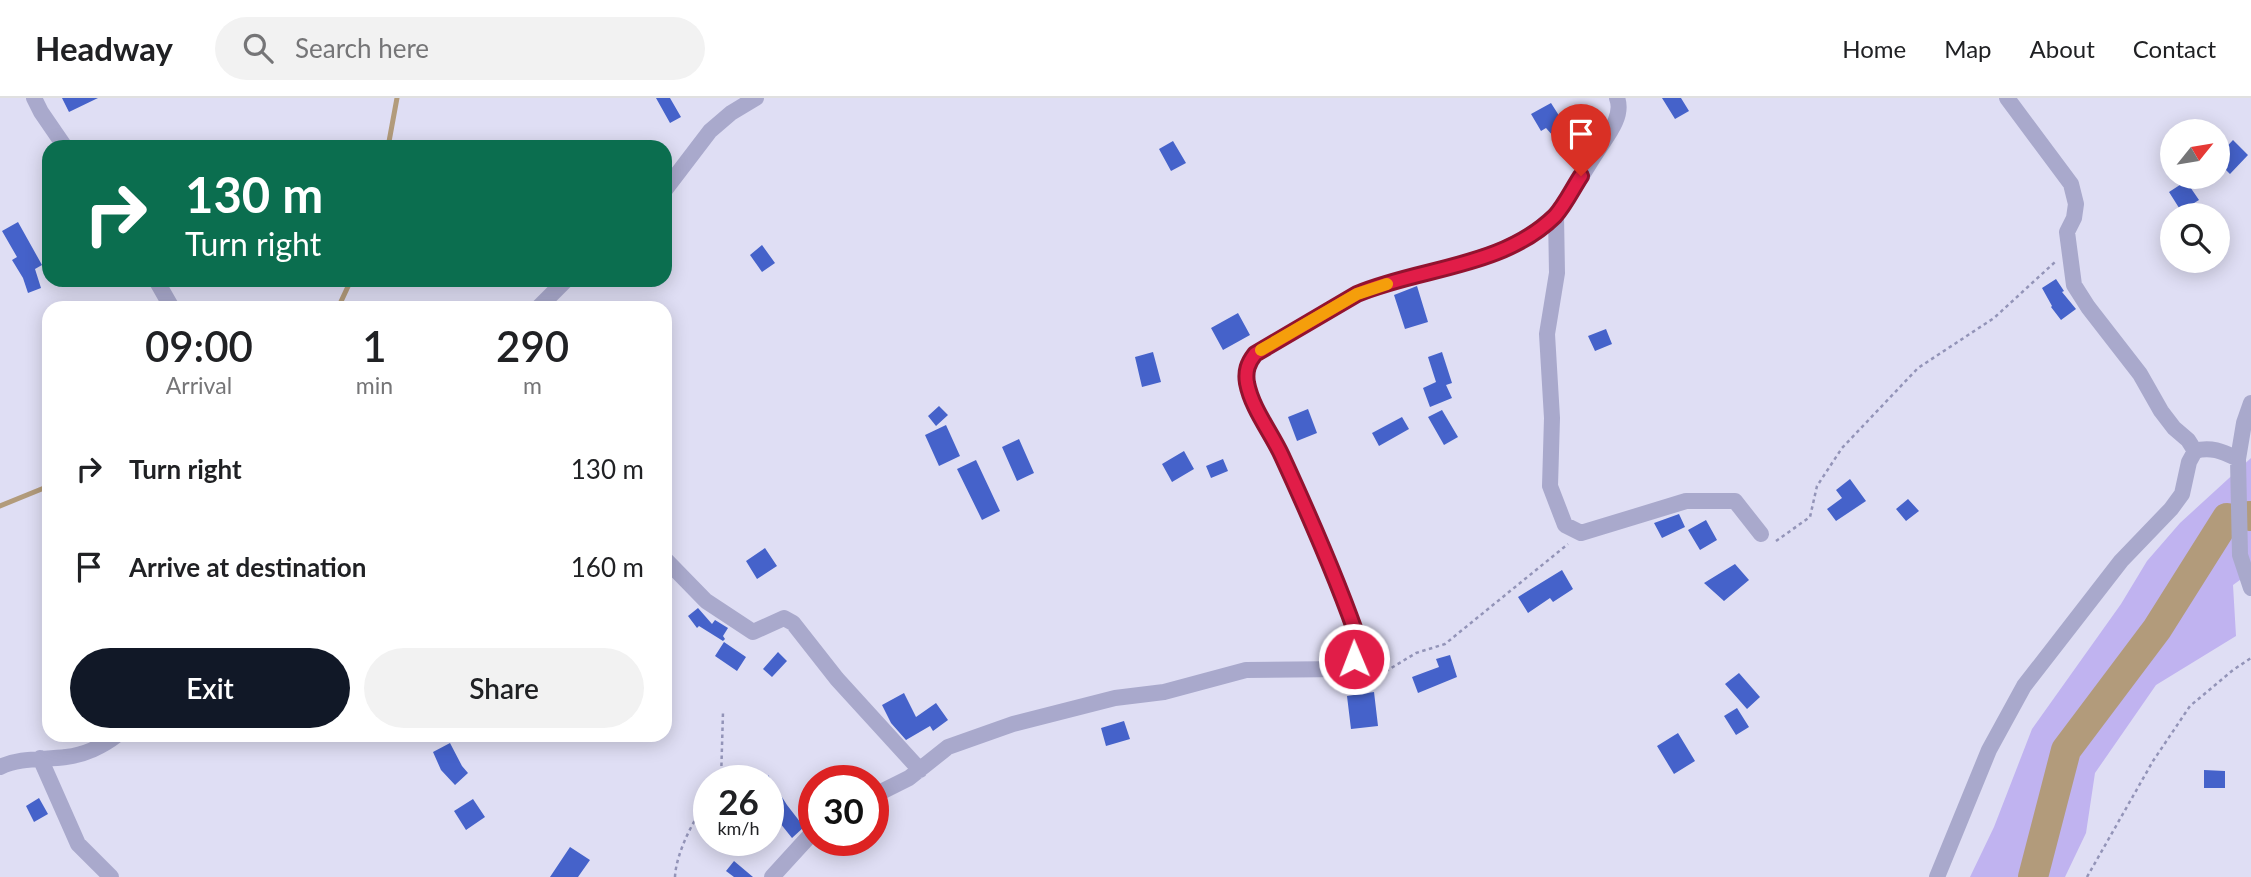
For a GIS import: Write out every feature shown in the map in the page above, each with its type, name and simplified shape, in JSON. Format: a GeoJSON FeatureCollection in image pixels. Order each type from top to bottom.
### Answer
{"type":"FeatureCollection","features":[{"type":"Feature","properties":{"kind":"street"},"geometry":{"type":"LineString","coordinates":[[34,98],[60,140]]}},
{"type":"Feature","properties":{"kind":"street"},"geometry":{"type":"LineString","coordinates":[[672,181],[710,131],[731,113],[756,98]]}},
{"type":"Feature","properties":{"kind":"street"},"geometry":{"type":"LineString","coordinates":[[889,788],[909,778],[948,747],[1013,724],[1115,698],[1164,692],[1247,670],[1343,669],[1354,659],[1360,645],[1351,618],[1296,486],[1251,396],[1247,365],[1255,354],[1357,294],[1503,250],[1532,233],[1556,215],[1616,120],[1620,105],[1617,98]]}},
{"type":"Feature","properties":{"kind":"street"},"geometry":{"type":"LineString","coordinates":[[2007,98],[2071,184],[2076,204],[2074,218],[2067,232],[2074,285],[2140,374],[2167,420],[2196,451]]}},
{"type":"Feature","properties":{"kind":"street"},"geometry":{"type":"LineString","coordinates":[[1556,215],[1557,273],[1547,334],[1552,418],[1550,486],[1565,525],[1581,533],[1686,502],[1735,501],[1761,534]]}},
{"type":"Feature","properties":{"kind":"street"},"geometry":{"type":"LineString","coordinates":[[545,301],[559,287]]}},
{"type":"Feature","properties":{"kind":"street"},"geometry":{"type":"LineString","coordinates":[[2251,402],[2238,458],[2240,555],[2251,588]]}},
{"type":"Feature","properties":{"kind":"street"},"geometry":{"type":"LineString","coordinates":[[1937,877],[1989,750],[2024,686],[2121,561],[2182,494],[2189,462],[2196,451],[2213,449],[2238,458]]}},
{"type":"Feature","properties":{"kind":"street"},"geometry":{"type":"LineString","coordinates":[[672,566],[706,601],[753,632],[784,618],[793,623],[837,679],[920,770]]}},
{"type":"Feature","properties":{"kind":"street"},"geometry":{"type":"LineString","coordinates":[[0,767],[40,758],[68,757],[92,750],[105,742]]}},
{"type":"Feature","properties":{"kind":"street"},"geometry":{"type":"LineString","coordinates":[[40,758],[78,844],[111,877]]}},
{"type":"Feature","properties":{"kind":"street"},"geometry":{"type":"LineString","coordinates":[[772,877],[798,849]]}},
{"type":"Feature","properties":{"kind":"path"},"geometry":{"type":"LineString","coordinates":[[1761,534],[1777,541],[1810,517],[1817,486],[1842,448],[1918,368],[1994,318],[2068,251]]}},
{"type":"Feature","properties":{"kind":"path"},"geometry":{"type":"LineString","coordinates":[[1354,659],[1383,673],[1416,653],[1446,644],[1581,533]]}},
{"type":"Feature","properties":{"kind":"path"},"geometry":{"type":"LineString","coordinates":[[2087,877],[2153,761],[2190,706],[2232,670],[2251,658]]}},
{"type":"Feature","properties":{"kind":"path"},"geometry":{"type":"LineString","coordinates":[[721,765],[723,712]]}},
{"type":"Feature","properties":{"kind":"path"},"geometry":{"type":"LineString","coordinates":[[675,877],[676,863],[693,825]]}},
{"type":"Feature","properties":{"kind":"sand"},"geometry":{"type":"Polygon","coordinates":[[[2251,458],[2251,572],[2233,585],[2236,636],[2156,685],[2095,773],[2086,833],[2065,877],[1970,877],[1994,827],[2032,729],[2121,604],[2147,561],[2180,523],[2251,458]]]}},
{"type":"Feature","properties":{"kind":"building"},"geometry":{"type":"Polygon","coordinates":[[[62,98],[98,98],[69,112],[62,98]]]}},
{"type":"Feature","properties":{"kind":"building"},"geometry":{"type":"Polygon","coordinates":[[[656,98],[670,98],[681,117],[670,123],[656,98]]]}},
{"type":"Feature","properties":{"kind":"building"},"geometry":{"type":"Polygon","coordinates":[[[1662,98],[1681,98],[1689,111],[1675,119],[1662,98]]]}},
{"type":"Feature","properties":{"kind":"building"},"geometry":{"type":"Polygon","coordinates":[[[1551,103],[1565,125],[1574,117],[1590,134],[1568,153],[1546,128],[1541,131],[1531,114],[1551,103]]]}},
{"type":"Feature","properties":{"kind":"building"},"geometry":{"type":"Polygon","coordinates":[[[2233,140],[2248,155],[2230,174],[2230,143],[2233,140]]]}},
{"type":"Feature","properties":{"kind":"building"},"geometry":{"type":"Polygon","coordinates":[[[1173,141],[1186,163],[1171,171],[1159,149],[1173,141]]]}},
{"type":"Feature","properties":{"kind":"building"},"geometry":{"type":"Polygon","coordinates":[[[2174,189],[2191,189],[2199,200],[2194,203],[2176,203],[2169,192],[2174,189]]]}},
{"type":"Feature","properties":{"kind":"building"},"geometry":{"type":"Polygon","coordinates":[[[18,222],[42,265],[35,269],[41,288],[28,293],[12,260],[17,257],[2,231],[18,222]]]}},
{"type":"Feature","properties":{"kind":"building"},"geometry":{"type":"Polygon","coordinates":[[[762,245],[775,263],[762,272],[750,255],[762,245]]]}},
{"type":"Feature","properties":{"kind":"building"},"geometry":{"type":"Polygon","coordinates":[[[2056,279],[2064,291],[2062,292],[2076,309],[2061,320],[2042,288],[2056,279]]]}},
{"type":"Feature","properties":{"kind":"building"},"geometry":{"type":"Polygon","coordinates":[[[1417,286],[1428,322],[1405,329],[1394,295],[1417,286]]]}},
{"type":"Feature","properties":{"kind":"building"},"geometry":{"type":"Polygon","coordinates":[[[1238,313],[1250,335],[1223,350],[1211,328],[1238,313]]]}},
{"type":"Feature","properties":{"kind":"building"},"geometry":{"type":"Polygon","coordinates":[[[1606,329],[1612,344],[1595,351],[1588,336],[1606,329]]]}},
{"type":"Feature","properties":{"kind":"building"},"geometry":{"type":"Polygon","coordinates":[[[1153,352],[1161,382],[1142,387],[1135,357],[1153,352]]]}},
{"type":"Feature","properties":{"kind":"building"},"geometry":{"type":"Polygon","coordinates":[[[1442,352],[1452,383],[1446,385],[1452,398],[1430,407],[1423,388],[1436,382],[1428,357],[1442,352]]]}},
{"type":"Feature","properties":{"kind":"building"},"geometry":{"type":"Polygon","coordinates":[[[939,406],[948,415],[936,426],[928,416],[939,406]]]}},
{"type":"Feature","properties":{"kind":"building"},"geometry":{"type":"Polygon","coordinates":[[[1308,409],[1317,433],[1297,441],[1288,417],[1308,409]]]}},
{"type":"Feature","properties":{"kind":"building"},"geometry":{"type":"Polygon","coordinates":[[[1442,410],[1458,437],[1444,445],[1428,417],[1442,410]]]}},
{"type":"Feature","properties":{"kind":"building"},"geometry":{"type":"Polygon","coordinates":[[[1402,417],[1409,429],[1379,446],[1372,433],[1402,417]]]}},
{"type":"Feature","properties":{"kind":"building"},"geometry":{"type":"Polygon","coordinates":[[[946,425],[960,456],[939,466],[925,435],[946,425]]]}},
{"type":"Feature","properties":{"kind":"building"},"geometry":{"type":"Polygon","coordinates":[[[1019,439],[1034,473],[1017,481],[1002,447],[1019,439]]]}},
{"type":"Feature","properties":{"kind":"building"},"geometry":{"type":"Polygon","coordinates":[[[1184,451],[1194,469],[1172,482],[1162,464],[1184,451]]]}},
{"type":"Feature","properties":{"kind":"building"},"geometry":{"type":"Polygon","coordinates":[[[1223,459],[1228,471],[1211,478],[1206,466],[1223,459]]]}},
{"type":"Feature","properties":{"kind":"building"},"geometry":{"type":"Polygon","coordinates":[[[976,460],[1000,511],[982,520],[957,469],[976,460]]]}},
{"type":"Feature","properties":{"kind":"building"},"geometry":{"type":"Polygon","coordinates":[[[1850,479],[1866,501],[1836,521],[1827,509],[1842,498],[1836,490],[1850,479]]]}},
{"type":"Feature","properties":{"kind":"building"},"geometry":{"type":"Polygon","coordinates":[[[1908,499],[1919,511],[1906,521],[1896,509],[1908,499]]]}},
{"type":"Feature","properties":{"kind":"building"},"geometry":{"type":"Polygon","coordinates":[[[1679,514],[1685,527],[1662,538],[1654,523],[1679,514]]]}},
{"type":"Feature","properties":{"kind":"building"},"geometry":{"type":"Polygon","coordinates":[[[1706,520],[1717,540],[1700,550],[1688,530],[1706,520]]]}},
{"type":"Feature","properties":{"kind":"building"},"geometry":{"type":"Polygon","coordinates":[[[765,548],[777,566],[757,579],[746,561],[765,548]]]}},
{"type":"Feature","properties":{"kind":"building"},"geometry":{"type":"Polygon","coordinates":[[[1735,564],[1749,580],[1724,601],[1704,583],[1735,564]]]}},
{"type":"Feature","properties":{"kind":"building"},"geometry":{"type":"Polygon","coordinates":[[[1562,570],[1573,589],[1553,602],[1550,598],[1528,613],[1518,597],[1562,570]]]}},
{"type":"Feature","properties":{"kind":"building"},"geometry":{"type":"Polygon","coordinates":[[[698,608],[712,624],[715,620],[728,628],[723,641],[699,626],[697,628],[688,616],[698,608]]]}},
{"type":"Feature","properties":{"kind":"building"},"geometry":{"type":"Polygon","coordinates":[[[724,642],[746,657],[737,671],[715,656],[724,642]]]}},
{"type":"Feature","properties":{"kind":"building"},"geometry":{"type":"Polygon","coordinates":[[[778,652],[787,661],[772,677],[763,669],[778,652]]]}},
{"type":"Feature","properties":{"kind":"building"},"geometry":{"type":"Polygon","coordinates":[[[1450,655],[1457,677],[1418,693],[1412,677],[1439,667],[1436,659],[1450,655]]]}},
{"type":"Feature","properties":{"kind":"building"},"geometry":{"type":"Polygon","coordinates":[[[1739,673],[1760,697],[1747,709],[1725,684],[1739,673]]]}},
{"type":"Feature","properties":{"kind":"building"},"geometry":{"type":"Polygon","coordinates":[[[1374,692],[1378,726],[1351,729],[1347,696],[1374,692]]]}},
{"type":"Feature","properties":{"kind":"building"},"geometry":{"type":"Polygon","coordinates":[[[904,693],[916,717],[936,703],[948,720],[933,731],[930,726],[906,740],[891,723],[882,705],[904,693]]]}},
{"type":"Feature","properties":{"kind":"building"},"geometry":{"type":"Polygon","coordinates":[[[1737,708],[1749,727],[1736,735],[1724,716],[1737,708]]]}},
{"type":"Feature","properties":{"kind":"building"},"geometry":{"type":"Polygon","coordinates":[[[1124,721],[1130,739],[1106,746],[1101,728],[1124,721]]]}},
{"type":"Feature","properties":{"kind":"building"},"geometry":{"type":"Polygon","coordinates":[[[1678,733],[1695,761],[1674,774],[1657,746],[1678,733]]]}},
{"type":"Feature","properties":{"kind":"building"},"geometry":{"type":"Polygon","coordinates":[[[450,743],[468,773],[455,785],[441,770],[433,752],[450,743]]]}},
{"type":"Feature","properties":{"kind":"building"},"geometry":{"type":"Polygon","coordinates":[[[2204,770],[2225,771],[2225,788],[2204,788],[2204,770]]]}},
{"type":"Feature","properties":{"kind":"building"},"geometry":{"type":"Polygon","coordinates":[[[39,798],[48,814],[34,822],[26,806],[39,798]]]}},
{"type":"Feature","properties":{"kind":"building"},"geometry":{"type":"Polygon","coordinates":[[[473,799],[485,817],[466,830],[454,811],[473,799]]]}},
{"type":"Feature","properties":{"kind":"building"},"geometry":{"type":"Polygon","coordinates":[[[784,800],[798,819],[798,832],[792,838],[784,828],[784,800]]]}},
{"type":"Feature","properties":{"kind":"building"},"geometry":{"type":"Polygon","coordinates":[[[570,847],[590,860],[578,877],[550,877],[570,847]]]}},
{"type":"Feature","properties":{"kind":"building"},"geometry":{"type":"Polygon","coordinates":[[[734,861],[753,877],[734,877],[726,871],[734,861]]]}},
{"type":"Feature","properties":{"kind":"waterway"},"geometry":{"type":"LineString","coordinates":[[389,140],[397,98]]}},
{"type":"Feature","properties":{"kind":"waterway"},"geometry":{"type":"LineString","coordinates":[[341,301],[348,287]]}},
{"type":"Feature","properties":{"kind":"waterway"},"geometry":{"type":"LineString","coordinates":[[0,506],[42,489]]}},
{"type":"Feature","properties":{"kind":"waterway"},"geometry":{"type":"LineString","coordinates":[[2033,877],[2066,750],[2157,629],[2227,518]]}},
{"type":"Feature","properties":{"kind":"slow traffic"},"geometry":{"type":"LineString","coordinates":[[1261,350],[1357,294],[1387,284]]}},
{"type":"Feature","properties":{"kind":"route"},"geometry":{"type":"LineString","coordinates":[[1354,659],[1360,645],[1351,618],[1296,486],[1251,396],[1247,365],[1255,354],[1278,339],[1357,294],[1503,250],[1556,215],[1581,176]]}}]}
